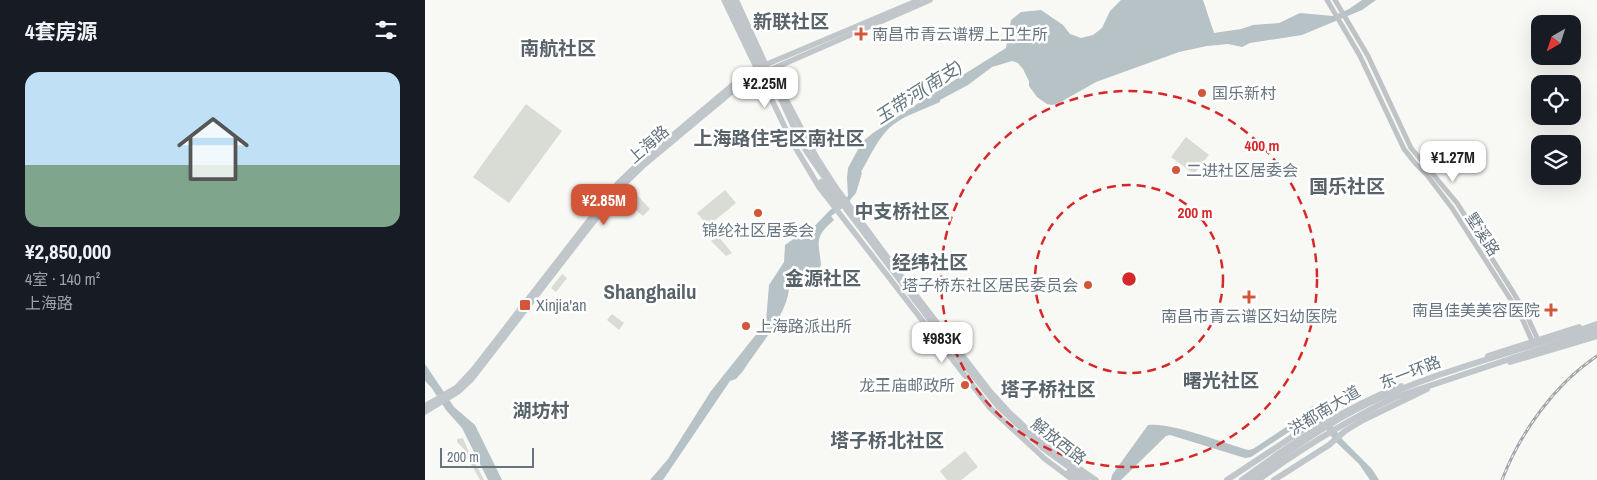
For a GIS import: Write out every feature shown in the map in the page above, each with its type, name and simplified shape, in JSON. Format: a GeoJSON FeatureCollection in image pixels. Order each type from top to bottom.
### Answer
{"type":"FeatureCollection","features":[{"type":"Feature","properties":{"kind":"main road"},"geometry":{"type":"LineString","coordinates":[[723,0],[762,70],[800,156],[834,196],[990,408],[1039,454],[1073,480]]}},
{"type":"Feature","properties":{"kind":"main road","name":"解放西路"},"geometry":{"type":"LineString","coordinates":[[730,0],[762,70],[807,152],[834,196],[990,402],[1022,434],[1080,480]]}},
{"type":"Feature","properties":{"kind":"main road","name":"解放西路"},"geometry":{"type":"LineString","coordinates":[[736,0],[762,70]]}},
{"type":"Feature","properties":{"kind":"main road"},"geometry":{"type":"LineString","coordinates":[[762,70],[919,0]]}},
{"type":"Feature","properties":{"kind":"main road"},"geometry":{"type":"LineString","coordinates":[[762,70],[929,0]]}},
{"type":"Feature","properties":{"kind":"main road","name":"上海路"},"geometry":{"type":"LineString","coordinates":[[425,412],[457,389],[476,367],[618,183],[737,81],[746,74],[762,70]]}},
{"type":"Feature","properties":{"kind":"main road"},"geometry":{"type":"LineString","coordinates":[[846,212],[908,285],[1000,402],[1041,442],[1096,480]]}},
{"type":"Feature","properties":{"kind":"main road","name":"解放西路"},"geometry":{"type":"LineString","coordinates":[[846,212],[998,406],[1048,452],[1089,480]]}},
{"type":"Feature","properties":{"kind":"main road","name":"洪都南大道"},"geometry":{"type":"LineString","coordinates":[[1242,480],[1335,416],[1382,393],[1535,340],[1597,322]]}},
{"type":"Feature","properties":{"kind":"main road","name":"东一环路"},"geometry":{"type":"LineString","coordinates":[[1249,480],[1337,421],[1367,404],[1429,379],[1568,334],[1597,322]]}},
{"type":"Feature","properties":{"kind":"main road","name":"东一环路"},"geometry":{"type":"LineString","coordinates":[[1257,480],[1308,446],[1367,411],[1396,397],[1597,330]]}},
{"type":"Feature","properties":{"kind":"main road","name":"洪都南大道"},"geometry":{"type":"LineString","coordinates":[[1261,480],[1326,438],[1343,430],[1368,412],[1416,392],[1597,336]]}},
{"type":"Feature","properties":{"kind":"main road"},"geometry":{"type":"LineString","coordinates":[[1235,480],[1335,416],[1376,393],[1429,379]]}},
{"type":"Feature","properties":{"kind":"main road"},"geometry":{"type":"LineString","coordinates":[[977,380],[1025,430],[1089,480]]}},
{"type":"Feature","properties":{"kind":"main road"},"geometry":{"type":"LineString","coordinates":[[1268,480],[1343,430],[1442,382]]}},
{"type":"Feature","properties":{"kind":"main road","name":"上海路"},"geometry":{"type":"LineString","coordinates":[[425,406],[438,402]]}},
{"type":"Feature","properties":{"kind":"main road"},"geometry":{"type":"LineString","coordinates":[[1227,480],[1313,423],[1335,416]]}},
{"type":"Feature","properties":{"kind":"main road"},"geometry":{"type":"LineString","coordinates":[[1273,480],[1329,445],[1343,430]]}},
{"type":"Feature","properties":{"kind":"street","name":"墅溪路"},"geometry":{"type":"LineString","coordinates":[[1327,0],[1360,56],[1404,149],[1452,208],[1544,353]]}},
{"type":"Feature","properties":{"kind":"street","name":"墅溪路"},"geometry":{"type":"LineString","coordinates":[[1335,0],[1368,56],[1411,148],[1457,203],[1513,292],[1535,340],[1536,355]]}},
{"type":"Feature","properties":{"kind":"shaded area"},"geometry":{"type":"Polygon","coordinates":[[[1121,0],[1203,0],[1214,33],[1241,29],[1253,25],[1279,23],[1300,13],[1333,16],[1349,9],[1362,0],[1376,0],[1362,10],[1302,35],[1250,43],[1242,47],[1228,44],[1179,52],[1096,82],[1052,105],[1037,97],[1029,86],[1029,81],[1023,69],[1018,63],[1012,61],[992,67],[968,85],[940,100],[940,102],[899,120],[884,134],[871,153],[861,172],[856,193],[850,200],[850,203],[831,216],[834,220],[820,236],[821,265],[818,271],[793,290],[789,289],[783,310],[771,332],[743,371],[736,379],[730,381],[663,480],[650,480],[668,459],[711,391],[766,322],[769,285],[784,262],[785,245],[807,234],[829,211],[848,196],[848,168],[862,142],[923,100],[1006,48],[1011,20],[1021,12],[1041,10],[1063,25],[1070,34],[1081,38],[1093,35],[1102,28],[1110,11],[1121,0]]]}},
{"type":"Feature","properties":{"kind":"shaded area"},"geometry":{"type":"Polygon","coordinates":[[[526,104],[562,131],[509,203],[473,177],[526,104]]]}},
{"type":"Feature","properties":{"kind":"shaded area"},"geometry":{"type":"Polygon","coordinates":[[[1186,137],[1209,155],[1194,174],[1171,157],[1186,137]]]}},
{"type":"Feature","properties":{"kind":"shaded area"},"geometry":{"type":"Polygon","coordinates":[[[725,190],[736,203],[708,226],[697,213],[725,190]]]}},
{"type":"Feature","properties":{"kind":"shaded area"},"geometry":{"type":"Polygon","coordinates":[[[635,193],[650,209],[643,216],[625,201],[635,193]]]}},
{"type":"Feature","properties":{"kind":"shaded area"},"geometry":{"type":"Polygon","coordinates":[[[718,236],[732,253],[726,256],[711,241],[718,236]]]}},
{"type":"Feature","properties":{"kind":"shaded area"},"geometry":{"type":"Polygon","coordinates":[[[562,274],[567,278],[556,292],[551,288],[562,274]]]}},
{"type":"Feature","properties":{"kind":"shaded area"},"geometry":{"type":"Polygon","coordinates":[[[612,314],[624,323],[619,330],[607,320],[612,314]]]}},
{"type":"Feature","properties":{"kind":"shaded area"},"geometry":{"type":"Polygon","coordinates":[[[425,364],[454,407],[475,425],[502,480],[488,480],[462,428],[425,381],[425,364]]]}},
{"type":"Feature","properties":{"kind":"shaded area"},"geometry":{"type":"Polygon","coordinates":[[[1312,406],[1317,407],[1323,412],[1342,439],[1372,469],[1379,480],[1370,480],[1359,464],[1334,440],[1318,418],[1310,418],[1251,457],[1245,458],[1170,435],[1166,436],[1121,480],[1111,480],[1112,475],[1148,425],[1183,430],[1248,450],[1253,449],[1298,419],[1312,406]]]}},
{"type":"Feature","properties":{"kind":"shaded area"},"geometry":{"type":"Polygon","coordinates":[[[463,438],[472,460],[484,480],[480,480],[466,455],[467,452],[457,442],[457,439],[463,438]]]}},
{"type":"Feature","properties":{"kind":"shaded area"},"geometry":{"type":"Polygon","coordinates":[[[965,451],[978,467],[961,480],[947,480],[940,471],[965,451]]]}},
{"type":"Feature","properties":{"kind":"railway"},"geometry":{"type":"LineString","coordinates":[[1502,480],[1518,445],[1540,411],[1567,381],[1597,356]]}},
{"type":"Feature","properties":{"kind":"place","name":"南昌市青云谱楞上卫生所"},"geometry":{"type":"Point","coordinates":[861,34]}},
{"type":"Feature","properties":{"kind":"place","name":"国乐新村"},"geometry":{"type":"Point","coordinates":[1202,93]}},
{"type":"Feature","properties":{"kind":"place","name":"二进社区居委会"},"geometry":{"type":"Point","coordinates":[1176,170]}},
{"type":"Feature","properties":{"kind":"place","name":"锦纶社区居委会"},"geometry":{"type":"Point","coordinates":[758,213]}},
{"type":"Feature","properties":{"kind":"place","name":"塔子桥东社区居民委员会"},"geometry":{"type":"Point","coordinates":[1088,285]}},
{"type":"Feature","properties":{"kind":"place","name":"南昌市青云谱区妇幼医院"},"geometry":{"type":"Point","coordinates":[1249,297]}},
{"type":"Feature","properties":{"kind":"place","name":"Xinjia'an"},"geometry":{"type":"Point","coordinates":[525,305]}},
{"type":"Feature","properties":{"kind":"place","name":"南昌佳美美容医院"},"geometry":{"type":"Point","coordinates":[1551,310]}},
{"type":"Feature","properties":{"kind":"place","name":"上海路派出所"},"geometry":{"type":"Point","coordinates":[746,326]}},
{"type":"Feature","properties":{"kind":"place","name":"龙王庙邮政所"},"geometry":{"type":"Point","coordinates":[965,385]}},
{"type":"Feature","properties":{"kind":"district","name":"新联社区"},"geometry":{"type":"Point","coordinates":[791,21]}},
{"type":"Feature","properties":{"kind":"district","name":"南航社区"},"geometry":{"type":"Point","coordinates":[558,48]}},
{"type":"Feature","properties":{"kind":"district","name":"上海路住宅区南社区"},"geometry":{"type":"Point","coordinates":[779,138]}},
{"type":"Feature","properties":{"kind":"district","name":"国乐社区"},"geometry":{"type":"Point","coordinates":[1347,186]}},
{"type":"Feature","properties":{"kind":"district","name":"中支桥社区"},"geometry":{"type":"Point","coordinates":[902,211]}},
{"type":"Feature","properties":{"kind":"district","name":"经纬社区"},"geometry":{"type":"Point","coordinates":[930,262]}},
{"type":"Feature","properties":{"kind":"district","name":"金源社区"},"geometry":{"type":"Point","coordinates":[823,278]}},
{"type":"Feature","properties":{"kind":"district","name":"Shanghailu"},"geometry":{"type":"Point","coordinates":[650,291]}},
{"type":"Feature","properties":{"kind":"district","name":"曙光社区"},"geometry":{"type":"Point","coordinates":[1221,380]}},
{"type":"Feature","properties":{"kind":"district","name":"塔子桥社区"},"geometry":{"type":"Point","coordinates":[1048,389]}},
{"type":"Feature","properties":{"kind":"district","name":"湖坊村"},"geometry":{"type":"Point","coordinates":[541,410]}},
{"type":"Feature","properties":{"kind":"district","name":"塔子桥北社区"},"geometry":{"type":"Point","coordinates":[887,440]}},
{"type":"Feature","properties":{"kind":"water label","name":"玉带河(南支)"},"geometry":{"type":"Point","coordinates":[918,92]}}]}
